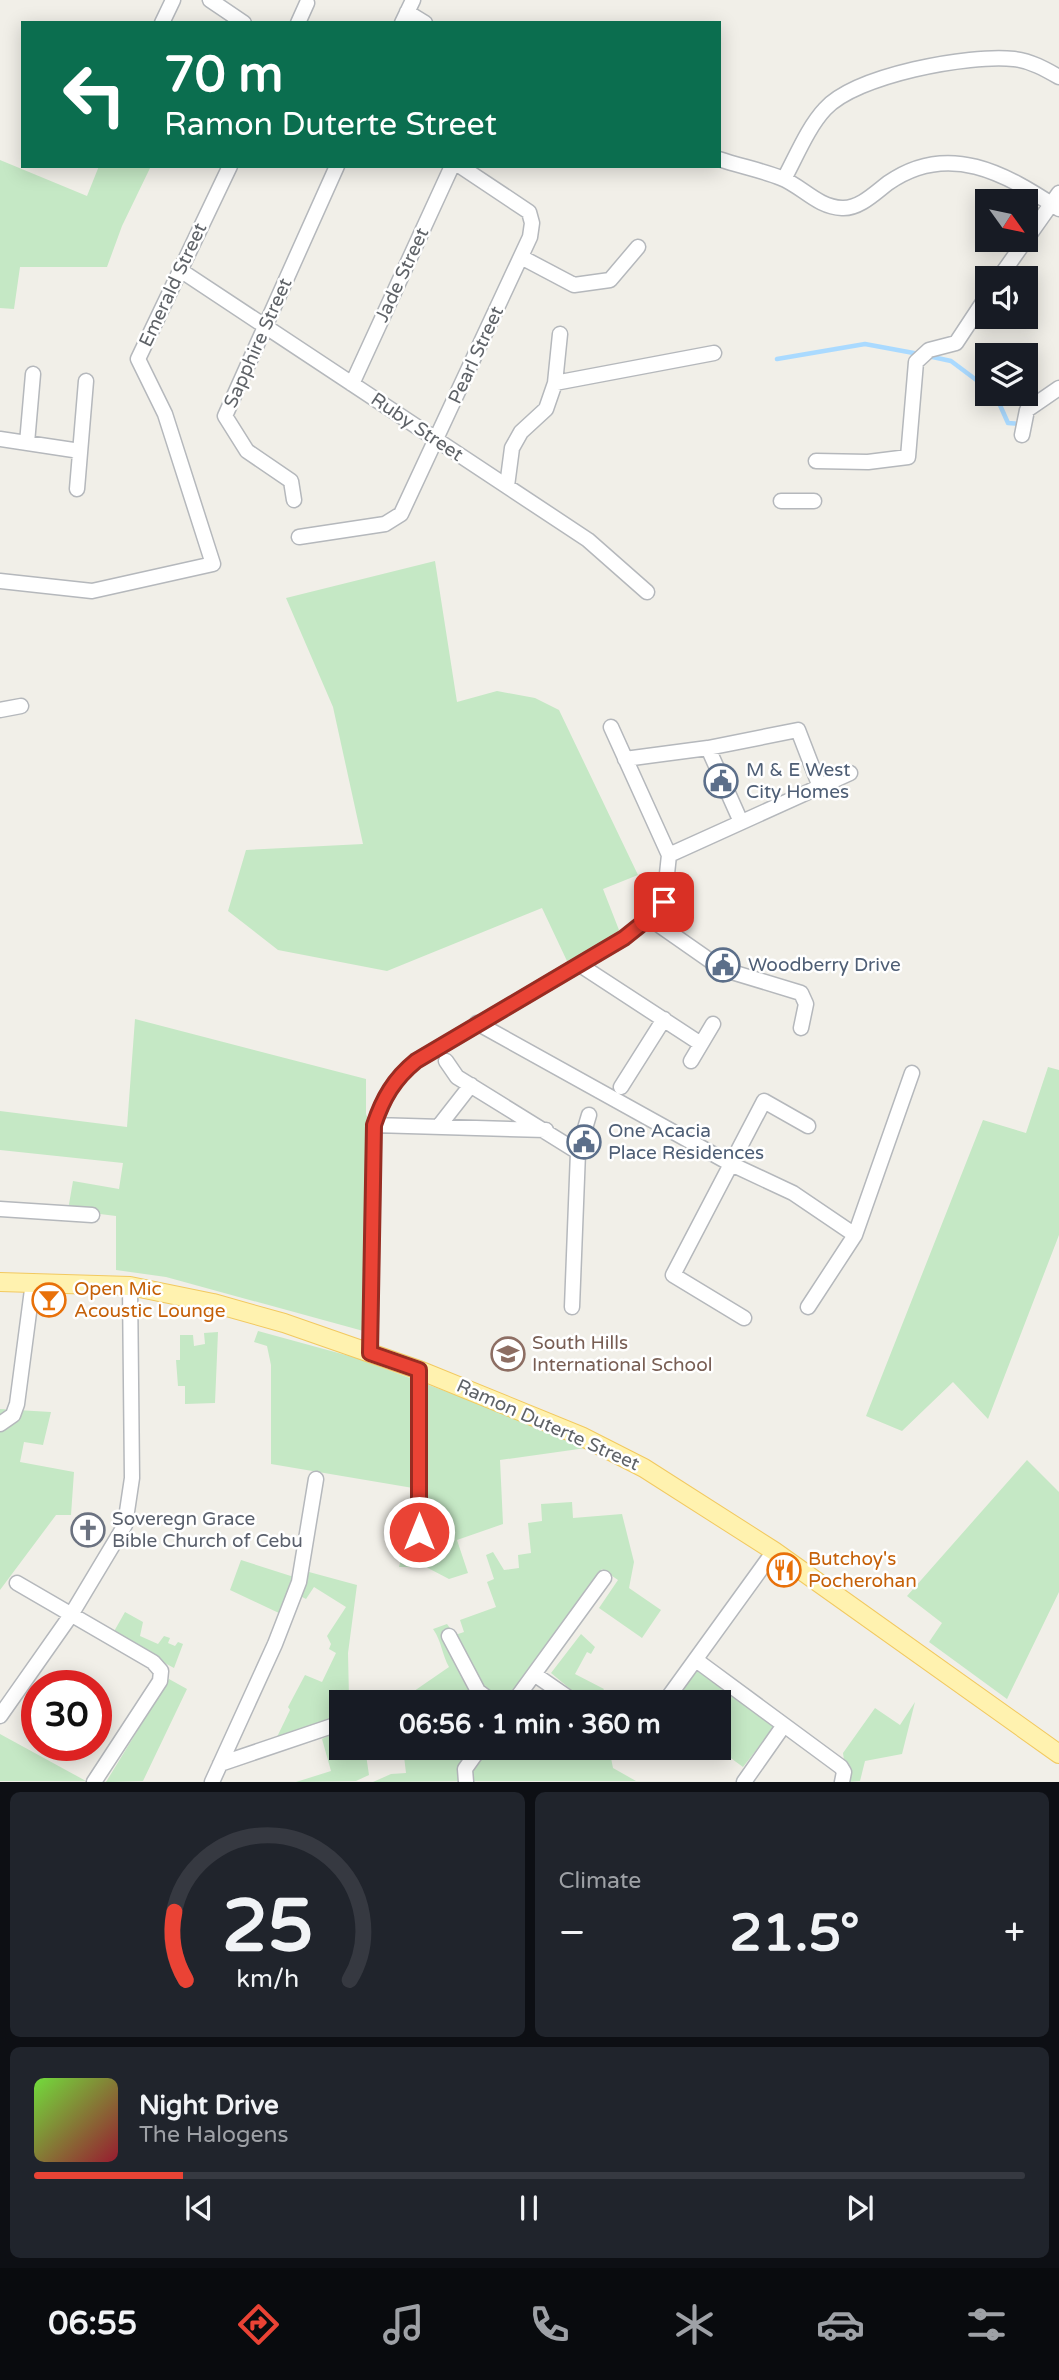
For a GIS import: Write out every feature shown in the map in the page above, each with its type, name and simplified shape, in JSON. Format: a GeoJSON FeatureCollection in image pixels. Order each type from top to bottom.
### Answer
{"type":"FeatureCollection","features":[{"type":"Feature","properties":{"kind":"main road","name":"Ramon Duterte Street"},"geometry":{"type":"LineString","coordinates":[[0,1282],[130,1286],[236,1309],[419,1370],[502,1402],[627,1459],[774,1551],[1059,1754]]}},
{"type":"Feature","properties":{"kind":"street"},"geometry":{"type":"LineString","coordinates":[[163,21],[173,0]]}},
{"type":"Feature","properties":{"kind":"street"},"geometry":{"type":"LineString","coordinates":[[210,0],[241,21]]}},
{"type":"Feature","properties":{"kind":"street"},"geometry":{"type":"LineString","coordinates":[[299,21],[307,3]]}},
{"type":"Feature","properties":{"kind":"street"},"geometry":{"type":"LineString","coordinates":[[407,11],[422,21]]}},
{"type":"Feature","properties":{"kind":"street"},"geometry":{"type":"LineString","coordinates":[[784,179],[824,109],[844,94],[925,65],[963,61],[1014,59],[1041,66],[1059,77]]}},
{"type":"Feature","properties":{"kind":"street"},"geometry":{"type":"LineString","coordinates":[[721,160],[784,179],[810,198],[841,208],[856,206],[907,170],[953,161],[989,170],[1056,202],[1008,266]]}},
{"type":"Feature","properties":{"kind":"street","name":"Emerald Street"},"geometry":{"type":"LineString","coordinates":[[0,581],[92,591],[213,564],[165,414],[138,359],[229,168]]}},
{"type":"Feature","properties":{"kind":"street","name":"Sapphire Street"},"geometry":{"type":"LineString","coordinates":[[294,500],[291,481],[247,451],[225,415],[337,168]]}},
{"type":"Feature","properties":{"kind":"street","name":"Jade Street"},"geometry":{"type":"LineString","coordinates":[[352,384],[451,168]]}},
{"type":"Feature","properties":{"kind":"street","name":"Pearl Street"},"geometry":{"type":"LineString","coordinates":[[299,537],[394,521],[401,514],[530,237],[532,222],[529,212],[463,168]]}},
{"type":"Feature","properties":{"kind":"street"},"geometry":{"type":"LineString","coordinates":[[521,257],[574,285],[610,280],[639,247]]}},
{"type":"Feature","properties":{"kind":"street","name":"Ruby Street"},"geometry":{"type":"LineString","coordinates":[[180,270],[588,540],[647,592]]}},
{"type":"Feature","properties":{"kind":"street"},"geometry":{"type":"LineString","coordinates":[[817,461],[868,462],[908,457],[914,365],[929,350],[950,345],[975,312]]}},
{"type":"Feature","properties":{"kind":"street"},"geometry":{"type":"LineString","coordinates":[[507,486],[512,448],[522,432],[546,409],[555,383],[561,334]]}},
{"type":"Feature","properties":{"kind":"street"},"geometry":{"type":"LineString","coordinates":[[555,383],[714,353]]}},
{"type":"Feature","properties":{"kind":"street"},"geometry":{"type":"LineString","coordinates":[[27,443],[33,374]]}},
{"type":"Feature","properties":{"kind":"street"},"geometry":{"type":"LineString","coordinates":[[77,489],[86,381]]}},
{"type":"Feature","properties":{"kind":"street"},"geometry":{"type":"LineString","coordinates":[[1022,431],[1027,410],[1059,388]]}},
{"type":"Feature","properties":{"kind":"street"},"geometry":{"type":"LineString","coordinates":[[0,439],[80,451]]}},
{"type":"Feature","properties":{"kind":"street"},"geometry":{"type":"LineString","coordinates":[[781,501],[814,501]]}},
{"type":"Feature","properties":{"kind":"street"},"geometry":{"type":"LineString","coordinates":[[0,710],[21,706]]}},
{"type":"Feature","properties":{"kind":"street"},"geometry":{"type":"LineString","coordinates":[[370,1353],[374,1125],[381,1103],[402,1072],[477,1023],[580,965],[649,918],[664,902],[669,855],[611,727]]}},
{"type":"Feature","properties":{"kind":"street"},"geometry":{"type":"LineString","coordinates":[[625,759],[708,748],[798,730],[820,787]]}},
{"type":"Feature","properties":{"kind":"street"},"geometry":{"type":"LineString","coordinates":[[708,748],[741,822]]}},
{"type":"Feature","properties":{"kind":"street"},"geometry":{"type":"LineString","coordinates":[[669,855],[850,773]]}},
{"type":"Feature","properties":{"kind":"street"},"geometry":{"type":"LineString","coordinates":[[649,918],[722,968],[801,993],[806,1004],[801,1028]]}},
{"type":"Feature","properties":{"kind":"street"},"geometry":{"type":"LineString","coordinates":[[580,965],[701,1044]]}},
{"type":"Feature","properties":{"kind":"street"},"geometry":{"type":"LineString","coordinates":[[621,1087],[664,1019]]}},
{"type":"Feature","properties":{"kind":"street"},"geometry":{"type":"LineString","coordinates":[[477,1023],[731,1164],[793,1194],[855,1234]]}},
{"type":"Feature","properties":{"kind":"street"},"geometry":{"type":"LineString","coordinates":[[691,1061],[713,1024]]}},
{"type":"Feature","properties":{"kind":"street"},"geometry":{"type":"LineString","coordinates":[[446,1061],[457,1077],[578,1152]]}},
{"type":"Feature","properties":{"kind":"street"},"geometry":{"type":"LineString","coordinates":[[808,1307],[855,1234],[912,1073]]}},
{"type":"Feature","properties":{"kind":"street"},"geometry":{"type":"LineString","coordinates":[[439,1126],[471,1085]]}},
{"type":"Feature","properties":{"kind":"street"},"geometry":{"type":"LineString","coordinates":[[744,1318],[673,1275],[764,1101],[808,1126]]}},
{"type":"Feature","properties":{"kind":"street"},"geometry":{"type":"LineString","coordinates":[[572,1307],[578,1152],[589,1115]]}},
{"type":"Feature","properties":{"kind":"street"},"geometry":{"type":"LineString","coordinates":[[374,1125],[546,1130]]}},
{"type":"Feature","properties":{"kind":"street"},"geometry":{"type":"LineString","coordinates":[[0,1209],[92,1216]]}},
{"type":"Feature","properties":{"kind":"street"},"geometry":{"type":"LineString","coordinates":[[0,1424],[13,1415],[17,1404],[33,1282]]}},
{"type":"Feature","properties":{"kind":"street"},"geometry":{"type":"LineString","coordinates":[[0,1716],[71,1615],[125,1525],[131,1500],[130,1286]]}},
{"type":"Feature","properties":{"kind":"street"},"geometry":{"type":"LineString","coordinates":[[419,1370],[419,1559]]}},
{"type":"Feature","properties":{"kind":"street"},"geometry":{"type":"LineString","coordinates":[[212,1782],[275,1644],[299,1582],[316,1479]]}},
{"type":"Feature","properties":{"kind":"street"},"geometry":{"type":"LineString","coordinates":[[674,1690],[774,1551]]}},
{"type":"Feature","properties":{"kind":"street"},"geometry":{"type":"LineString","coordinates":[[522,1690],[604,1578]]}},
{"type":"Feature","properties":{"kind":"street"},"geometry":{"type":"LineString","coordinates":[[17,1583],[153,1662],[161,1671],[160,1681],[94,1782]]}},
{"type":"Feature","properties":{"kind":"street"},"geometry":{"type":"LineString","coordinates":[[449,1636],[477,1690]]}},
{"type":"Feature","properties":{"kind":"street"},"geometry":{"type":"LineString","coordinates":[[696,1660],[841,1767],[844,1772],[842,1782]]}},
{"type":"Feature","properties":{"kind":"street"},"geometry":{"type":"LineString","coordinates":[[534,1674],[557,1690]]}},
{"type":"Feature","properties":{"kind":"street"},"geometry":{"type":"LineString","coordinates":[[744,1782],[784,1725]]}},
{"type":"Feature","properties":{"kind":"street"},"geometry":{"type":"LineString","coordinates":[[220,1764],[329,1727]]}},
{"type":"Feature","properties":{"kind":"street"},"geometry":{"type":"LineString","coordinates":[[466,1782],[465,1769],[471,1760]]}},
{"type":"Feature","properties":{"kind":"green space"},"geometry":{"type":"Polygon","coordinates":[[[0,160],[87,196],[98,168],[150,168],[122,226],[107,267],[20,267],[14,309],[0,308],[0,160]]]}},
{"type":"Feature","properties":{"kind":"green space"},"geometry":{"type":"Polygon","coordinates":[[[435,561],[457,702],[497,691],[535,698],[559,710],[638,875],[603,889],[619,930],[612,938],[567,961],[542,908],[387,971],[278,950],[228,911],[246,850],[363,844],[333,707],[286,598],[435,561]]]}},
{"type":"Feature","properties":{"kind":"green space"},"geometry":{"type":"Polygon","coordinates":[[[135,1019],[366,1079],[366,1114],[371,1127],[367,1332],[166,1277],[116,1270],[116,1216],[68,1210],[73,1181],[119,1189],[123,1163],[0,1150],[0,1111],[127,1127],[135,1019]]]}},
{"type":"Feature","properties":{"kind":"green space"},"geometry":{"type":"Polygon","coordinates":[[[1048,1067],[1059,1070],[1059,1235],[988,1419],[953,1382],[902,1431],[866,1416],[983,1120],[1026,1133],[1048,1067]]]}},
{"type":"Feature","properties":{"kind":"green space"},"geometry":{"type":"Polygon","coordinates":[[[258,1331],[353,1357],[551,1430],[586,1448],[500,1460],[503,1524],[457,1540],[468,1573],[449,1579],[426,1567],[399,1567],[409,1530],[413,1488],[271,1464],[271,1365],[267,1346],[254,1342],[258,1331]]]}},
{"type":"Feature","properties":{"kind":"green space"},"geometry":{"type":"Polygon","coordinates":[[[218,1332],[215,1403],[185,1404],[185,1386],[178,1386],[176,1360],[180,1360],[180,1335],[193,1335],[194,1346],[205,1344],[204,1333],[218,1332]]]}},
{"type":"Feature","properties":{"kind":"green space"},"geometry":{"type":"Polygon","coordinates":[[[0,1409],[51,1412],[43,1445],[24,1442],[20,1462],[74,1472],[71,1515],[56,1515],[0,1590],[0,1409]]]}},
{"type":"Feature","properties":{"kind":"green space"},"geometry":{"type":"Polygon","coordinates":[[[1027,1460],[1059,1492],[1059,1592],[1007,1699],[929,1642],[942,1623],[907,1596],[1027,1460]]]}},
{"type":"Feature","properties":{"kind":"green space"},"geometry":{"type":"Polygon","coordinates":[[[572,1502],[573,1518],[622,1514],[634,1562],[629,1588],[661,1610],[642,1638],[599,1608],[618,1580],[602,1569],[514,1690],[416,1690],[449,1667],[433,1629],[447,1624],[455,1635],[464,1632],[460,1620],[496,1607],[487,1582],[494,1579],[486,1555],[493,1552],[504,1570],[519,1568],[518,1555],[531,1553],[528,1523],[542,1521],[541,1504],[572,1502]]]}},
{"type":"Feature","properties":{"kind":"green space"},"geometry":{"type":"Polygon","coordinates":[[[241,1560],[294,1577],[281,1614],[230,1590],[241,1560]]]}},
{"type":"Feature","properties":{"kind":"green space"},"geometry":{"type":"Polygon","coordinates":[[[309,1572],[357,1585],[348,1653],[349,1690],[329,1690],[329,1720],[277,1737],[290,1710],[288,1707],[305,1675],[322,1682],[336,1653],[329,1649],[331,1644],[327,1636],[346,1607],[314,1587],[306,1599],[300,1596],[309,1572]]]}},
{"type":"Feature","properties":{"kind":"green space"},"geometry":{"type":"Polygon","coordinates":[[[125,1612],[143,1622],[140,1636],[158,1644],[164,1636],[170,1638],[168,1643],[175,1646],[178,1642],[183,1644],[174,1668],[112,1635],[125,1612]]]}},
{"type":"Feature","properties":{"kind":"green space"},"geometry":{"type":"Polygon","coordinates":[[[581,1634],[595,1647],[591,1654],[587,1652],[575,1674],[604,1689],[571,1690],[551,1673],[581,1634]]]}},
{"type":"Feature","properties":{"kind":"green space"},"geometry":{"type":"Polygon","coordinates":[[[696,1669],[726,1690],[681,1690],[696,1669]]]}},
{"type":"Feature","properties":{"kind":"green space"},"geometry":{"type":"Polygon","coordinates":[[[169,1679],[187,1689],[143,1781],[106,1782],[169,1679]]]}},
{"type":"Feature","properties":{"kind":"green space"},"geometry":{"type":"Polygon","coordinates":[[[731,1694],[776,1725],[743,1767],[731,1758],[731,1694]]]}},
{"type":"Feature","properties":{"kind":"green space"},"geometry":{"type":"Polygon","coordinates":[[[915,1702],[902,1754],[865,1761],[860,1781],[847,1782],[843,1753],[875,1708],[900,1725],[915,1702]]]}},
{"type":"Feature","properties":{"kind":"green space"},"geometry":{"type":"Polygon","coordinates":[[[0,1734],[21,1745],[21,1761],[49,1761],[86,1781],[0,1781],[0,1734]]]}},
{"type":"Feature","properties":{"kind":"green space"},"geometry":{"type":"Polygon","coordinates":[[[329,1735],[329,1760],[367,1760],[369,1775],[356,1781],[296,1782],[331,1771],[322,1739],[329,1735]]]}},
{"type":"Feature","properties":{"kind":"green space"},"geometry":{"type":"Polygon","coordinates":[[[404,1760],[468,1760],[462,1781],[373,1782],[391,1774],[406,1773],[404,1760]]]}},
{"type":"Feature","properties":{"kind":"green space"},"geometry":{"type":"Polygon","coordinates":[[[481,1760],[611,1760],[613,1768],[636,1781],[471,1781],[471,1773],[481,1760]]]}},
{"type":"Feature","properties":{"kind":"waterway"},"geometry":{"type":"LineString","coordinates":[[777,359],[865,344],[919,354]]}},
{"type":"Feature","properties":{"kind":"waterway"},"geometry":{"type":"LineString","coordinates":[[928,356],[951,361],[975,379]]}},
{"type":"Feature","properties":{"kind":"waterway"},"geometry":{"type":"LineString","coordinates":[[1000,406],[1008,423],[1021,424]]}},
{"type":"Feature","properties":{"kind":"place","name":"M & E West City Homes"},"geometry":{"type":"Point","coordinates":[721,781]}},
{"type":"Feature","properties":{"kind":"place","name":"Woodberry Drive"},"geometry":{"type":"Point","coordinates":[723,965]}},
{"type":"Feature","properties":{"kind":"place","name":"One Acacia Place Residences"},"geometry":{"type":"Point","coordinates":[584,1142]}},
{"type":"Feature","properties":{"kind":"place","name":"Open Mic Acoustic Lounge"},"geometry":{"type":"Point","coordinates":[49,1300]}},
{"type":"Feature","properties":{"kind":"place","name":"South Hills International School"},"geometry":{"type":"Point","coordinates":[508,1354]}},
{"type":"Feature","properties":{"kind":"place","name":"Soveregn Grace Bible Church of Cebu"},"geometry":{"type":"Point","coordinates":[88,1530]}},
{"type":"Feature","properties":{"kind":"place","name":"Butchoy's Pocherohan"},"geometry":{"type":"Point","coordinates":[784,1570]}},
{"type":"Feature","properties":{"kind":"route"},"geometry":{"type":"LineString","coordinates":[[419,1532],[419,1370],[370,1353],[372,1166],[374,1125],[381,1103],[402,1072],[416,1061],[450,1038],[624,938],[664,902]]}}]}
